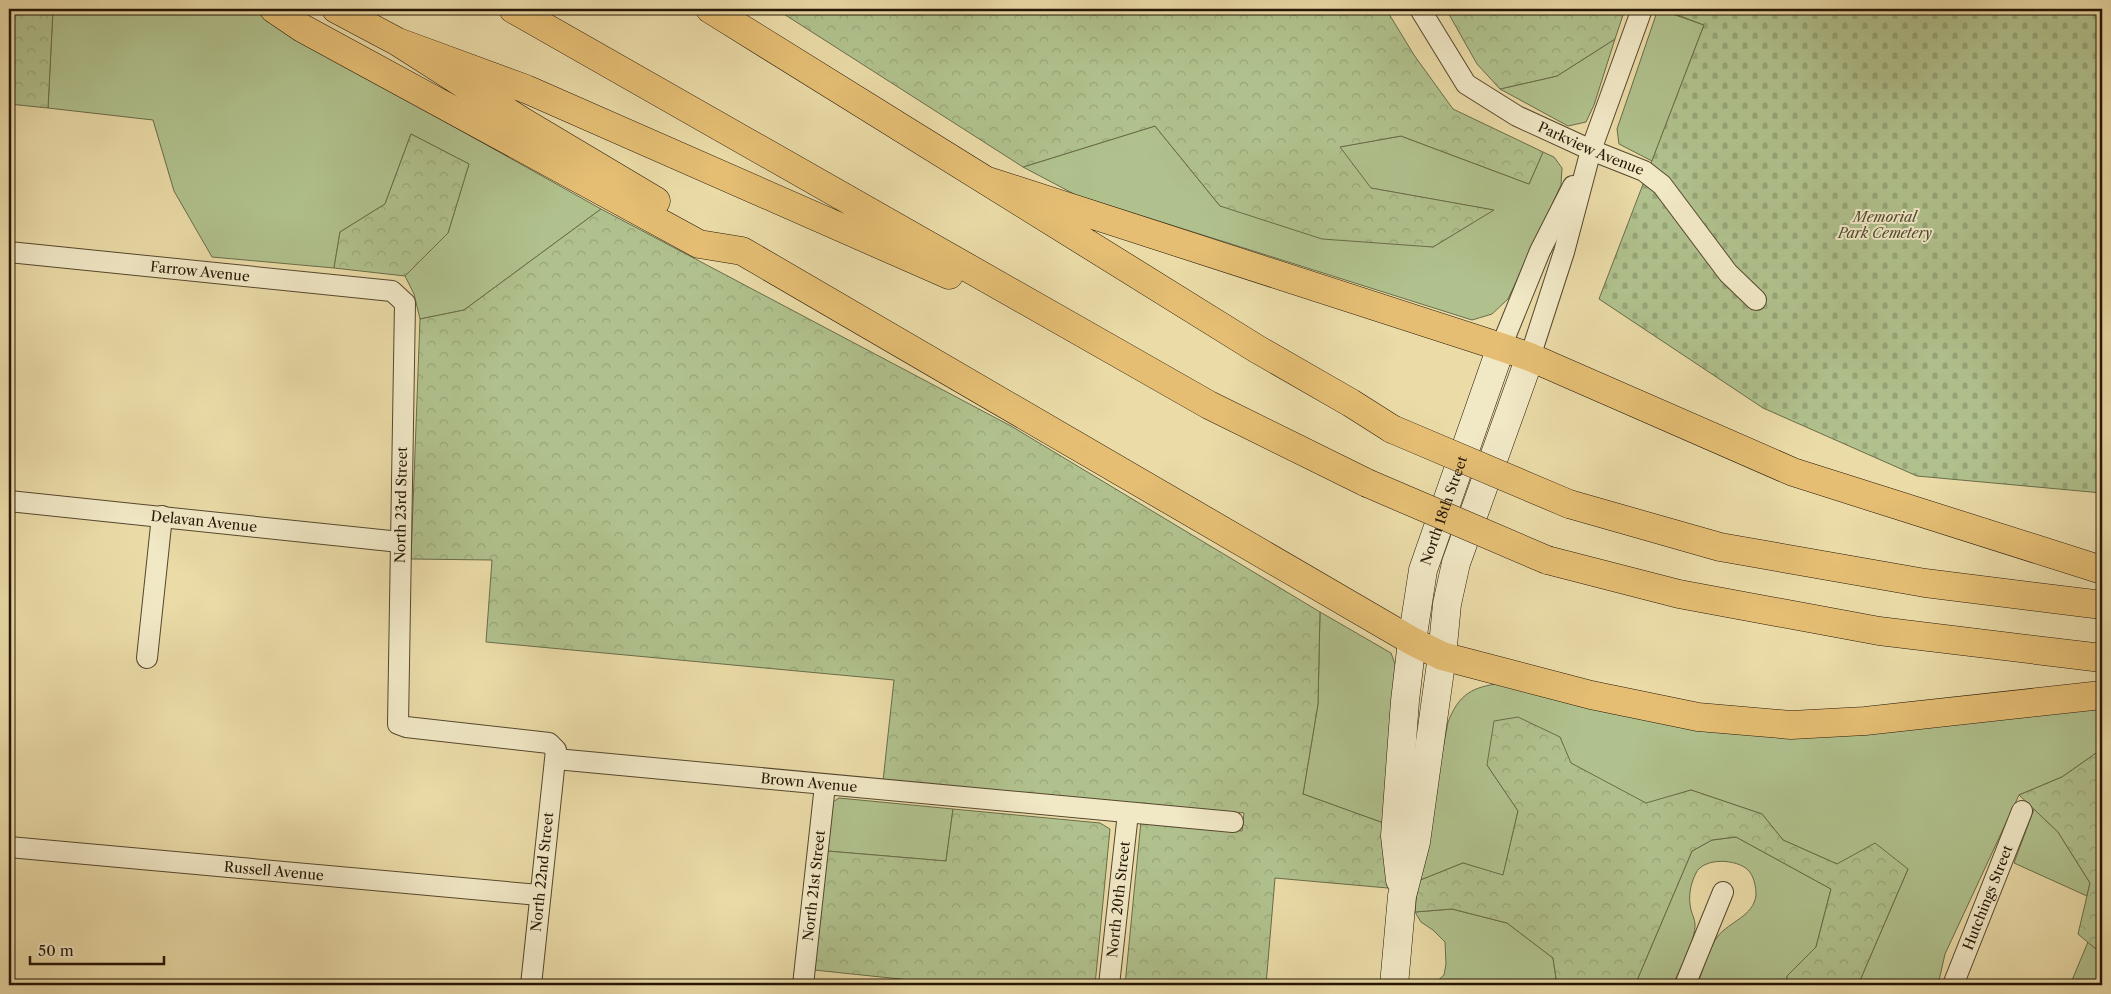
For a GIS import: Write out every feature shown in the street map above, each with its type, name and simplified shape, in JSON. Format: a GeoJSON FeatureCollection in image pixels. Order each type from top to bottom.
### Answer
{"type":"FeatureCollection","features":[{"type":"Feature","properties":{"kind":"highway"},"geometry":{"type":"LineString","coordinates":[[274,9],[302,28],[699,244],[742,251]]}},
{"type":"Feature","properties":{"kind":"highway"},"geometry":{"type":"LineString","coordinates":[[336,9],[398,42],[520,120],[742,251],[1412,641],[1442,656],[1591,695],[1698,716],[1791,725],[1865,721],[2102,695]]}},
{"type":"Feature","properties":{"kind":"highway"},"geometry":{"type":"LineString","coordinates":[[513,9],[1209,405],[1367,483],[1547,560],[1679,594],[1879,631],[2102,658]]}},
{"type":"Feature","properties":{"kind":"highway"},"geometry":{"type":"LineString","coordinates":[[710,9],[1257,349],[1392,429],[1569,504],[1720,547],[1925,583],[2102,605]]}},
{"type":"Feature","properties":{"kind":"highway"},"geometry":{"type":"LineString","coordinates":[[398,42],[526,89],[1085,335]]}},
{"type":"Feature","properties":{"kind":"highway"},"geometry":{"type":"LineString","coordinates":[[986,180],[1530,357],[1793,472],[2102,570]]}},
{"type":"Feature","properties":{"kind":"main road","name":"North 18th Street"},"geometry":{"type":"LineString","coordinates":[[1402,896],[1395,836],[1405,701],[1412,641],[1424,570],[1501,347]]}},
{"type":"Feature","properties":{"kind":"main road","name":"North 18th Street"},"geometry":{"type":"LineString","coordinates":[[1394,985],[1402,896],[1416,842],[1442,656],[1447,604],[1456,563],[1530,357]]}},
{"type":"Feature","properties":{"kind":"street","name":"Parkview Avenue"},"geometry":{"type":"LineString","coordinates":[[1420,9],[1466,84],[1517,116],[1591,150],[1644,170],[1662,185],[1728,273],[1756,300]]}},
{"type":"Feature","properties":{"kind":"street","name":"North 18th Street"},"geometry":{"type":"LineString","coordinates":[[1530,357],[1564,252],[1591,150],[1642,9]]}},
{"type":"Feature","properties":{"kind":"street","name":"North 18th Street"},"geometry":{"type":"LineString","coordinates":[[1501,347],[1540,251],[1591,150]]}},
{"type":"Feature","properties":{"kind":"street","name":"Farrow Avenue"},"geometry":{"type":"LineString","coordinates":[[9,252],[392,291]]}},
{"type":"Feature","properties":{"kind":"street","name":"North 23rd Street"},"geometry":{"type":"LineString","coordinates":[[392,291],[405,303],[398,724],[406,727],[549,742],[556,750],[556,760]]}},
{"type":"Feature","properties":{"kind":"street","name":"Delavan Avenue"},"geometry":{"type":"LineString","coordinates":[[9,501],[400,542]]}},
{"type":"Feature","properties":{"kind":"street"},"geometry":{"type":"LineString","coordinates":[[147,658],[162,516]]}},
{"type":"Feature","properties":{"kind":"street","name":"Brown Avenue"},"geometry":{"type":"LineString","coordinates":[[556,760],[1233,822]]}},
{"type":"Feature","properties":{"kind":"street","name":"North 22nd Street"},"geometry":{"type":"LineString","coordinates":[[531,985],[539,895],[556,760]]}},
{"type":"Feature","properties":{"kind":"street","name":"North 21st Street"},"geometry":{"type":"LineString","coordinates":[[803,985],[824,785]]}},
{"type":"Feature","properties":{"kind":"street","name":"Hutchings Street"},"geometry":{"type":"LineString","coordinates":[[1958,984],[2022,811]]}},
{"type":"Feature","properties":{"kind":"street","name":"North 20th Street"},"geometry":{"type":"LineString","coordinates":[[1109,985],[1128,813]]}},
{"type":"Feature","properties":{"kind":"street","name":"Russell Avenue"},"geometry":{"type":"LineString","coordinates":[[9,847],[539,895]]}},
{"type":"Feature","properties":{"kind":"street"},"geometry":{"type":"LineString","coordinates":[[1685,985],[1723,892]]}},
{"type":"Feature","properties":{"kind":"green space"},"geometry":{"type":"Polygon","coordinates":[[[9,9],[53,9],[48,108],[9,104],[9,9]]]}},
{"type":"Feature","properties":{"kind":"green space"},"geometry":{"type":"Polygon","coordinates":[[[53,9],[252,9],[294,37],[601,209],[464,310],[420,319],[414,294],[405,276],[448,233],[469,164],[411,134],[385,204],[340,232],[334,268],[212,257],[174,191],[153,120],[48,108],[53,9]]]}},
{"type":"Feature","properties":{"kind":"green space"},"geometry":{"type":"Polygon","coordinates":[[[776,9],[1386,9],[1414,55],[1453,109],[1543,152],[1529,184],[1401,136],[1340,147],[1371,188],[1494,210],[1433,247],[1322,239],[1220,206],[1155,126],[1023,167],[776,9]]]}},
{"type":"Feature","properties":{"kind":"green space"},"geometry":{"type":"Polygon","coordinates":[[[1446,9],[1625,9],[1615,39],[1557,76],[1500,89],[1477,64],[1446,9]]]}},
{"type":"Feature","properties":{"kind":"green space"},"geometry":{"type":"Polygon","coordinates":[[[1658,9],[1704,25],[1652,161],[1619,144],[1617,129],[1658,9]]]}},
{"type":"Feature","properties":{"kind":"green space","name":"Memorial Park Cemetery"},"geometry":{"type":"Polygon","coordinates":[[[1662,9],[2102,9],[2102,493],[1917,476],[1763,408],[1599,299],[1704,25],[1662,9]]]}},
{"type":"Feature","properties":{"kind":"green space"},"geometry":{"type":"Polygon","coordinates":[[[1615,39],[1594,105],[1586,122],[1568,126],[1500,89],[1557,76],[1615,39]]]}},
{"type":"Feature","properties":{"kind":"green space"},"geometry":{"type":"Polygon","coordinates":[[[1155,126],[1220,206],[1433,247],[1493,210],[1370,188],[1339,147],[1401,136],[1529,184],[1543,152],[1554,157],[1562,168],[1561,185],[1508,299],[1492,314],[1472,320],[1076,195],[1023,167],[1155,126]]]}},
{"type":"Feature","properties":{"kind":"green space"},"geometry":{"type":"Polygon","coordinates":[[[411,134],[469,164],[448,233],[405,276],[334,268],[340,232],[385,204],[411,134]]]}},
{"type":"Feature","properties":{"kind":"green space"},"geometry":{"type":"Polygon","coordinates":[[[601,209],[1011,426],[1320,612],[1318,704],[1303,794],[1389,825],[1388,888],[1275,878],[1266,985],[1125,985],[1141,821],[1242,831],[1244,813],[883,781],[894,680],[486,642],[492,560],[411,559],[420,319],[464,310],[601,209]]]}},
{"type":"Feature","properties":{"kind":"green space"},"geometry":{"type":"Polygon","coordinates":[[[1320,612],[1391,653],[1398,672],[1389,825],[1303,794],[1318,704],[1320,612]]]}},
{"type":"Feature","properties":{"kind":"green space"},"geometry":{"type":"Polygon","coordinates":[[[1496,684],[1649,720],[2102,706],[2102,749],[2062,777],[2019,795],[1945,954],[1938,985],[1858,985],[1908,869],[1837,864],[1783,840],[1762,814],[1691,790],[1646,804],[1570,763],[1560,737],[1487,765],[1518,811],[1503,876],[1463,863],[1418,881],[1448,722],[1460,700],[1466,695],[1479,688],[1496,684]]]}},
{"type":"Feature","properties":{"kind":"green space"},"geometry":{"type":"Polygon","coordinates":[[[1518,717],[1560,737],[1571,763],[1646,803],[1691,790],[1762,814],[1783,840],[1837,864],[1875,843],[1908,869],[1858,985],[1787,985],[1787,976],[1816,947],[1831,889],[1736,837],[1712,840],[1692,851],[1635,985],[1557,985],[1553,958],[1507,923],[1452,909],[1415,912],[1418,881],[1463,863],[1503,875],[1518,811],[1487,765],[1494,721],[1518,717]]]}},
{"type":"Feature","properties":{"kind":"green space"},"geometry":{"type":"Polygon","coordinates":[[[2102,749],[2102,954],[2078,934],[2090,883],[2058,832],[2019,795],[2062,777],[2102,749]]]}},
{"type":"Feature","properties":{"kind":"green space"},"geometry":{"type":"Polygon","coordinates":[[[839,798],[953,809],[946,861],[827,851],[833,802],[839,798]]]}},
{"type":"Feature","properties":{"kind":"green space"},"geometry":{"type":"Polygon","coordinates":[[[953,809],[1100,823],[1110,829],[1095,985],[957,985],[814,970],[827,851],[946,861],[953,809]]]}},
{"type":"Feature","properties":{"kind":"green space"},"geometry":{"type":"Polygon","coordinates":[[[2034,809],[2058,832],[2090,883],[2087,896],[2014,863],[2034,809]]]}},
{"type":"Feature","properties":{"kind":"green space"},"geometry":{"type":"Polygon","coordinates":[[[1736,837],[1831,889],[1816,947],[1787,976],[1787,985],[1697,985],[1709,953],[1718,936],[1746,914],[1751,908],[1756,895],[1752,875],[1743,866],[1729,862],[1713,862],[1700,868],[1692,882],[1690,900],[1695,931],[1673,985],[1635,985],[1692,851],[1712,840],[1736,837]]]}},
{"type":"Feature","properties":{"kind":"green space"},"geometry":{"type":"Polygon","coordinates":[[[1452,909],[1507,923],[1553,958],[1557,985],[1430,985],[1444,975],[1446,964],[1445,942],[1433,930],[1421,922],[1415,912],[1452,909]]]}},
{"type":"Feature","properties":{"kind":"green space"},"geometry":{"type":"Polygon","coordinates":[[[2088,942],[2102,954],[2102,985],[2070,985],[2088,942]]]}}]}
